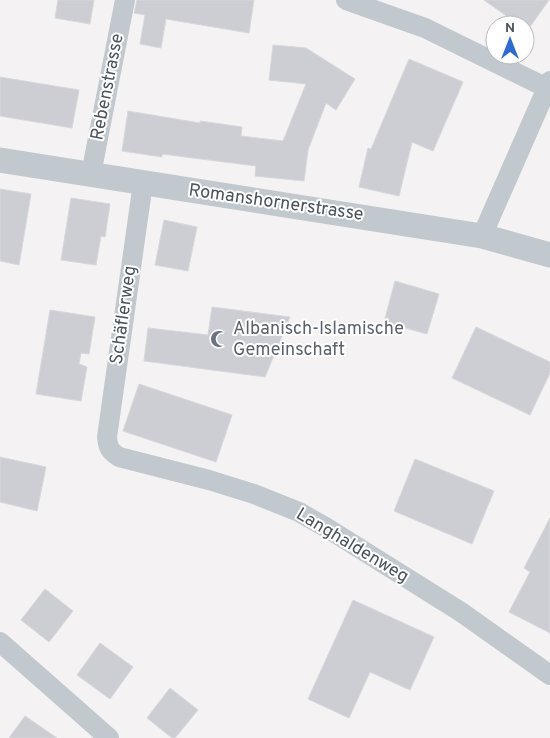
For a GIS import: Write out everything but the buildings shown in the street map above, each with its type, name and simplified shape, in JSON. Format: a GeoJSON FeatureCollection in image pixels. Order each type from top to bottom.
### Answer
{"type":"FeatureCollection","features":[{"type":"Feature","properties":{"kind":"street","name":"Rebenstrasse"},"geometry":{"type":"LineString","coordinates":[[91,174],[125,0]]}},
{"type":"Feature","properties":{"kind":"street"},"geometry":{"type":"LineString","coordinates":[[346,0],[425,28],[548,85],[482,236]]}},
{"type":"Feature","properties":{"kind":"street","name":"Romanshornerstrasse"},"geometry":{"type":"LineString","coordinates":[[0,160],[482,236],[550,255]]}},
{"type":"Feature","properties":{"kind":"street","name":"Schäflerweg"},"geometry":{"type":"LineString","coordinates":[[108,446],[107,437],[143,183]]}},
{"type":"Feature","properties":{"kind":"street","name":"Langhaldenweg"},"geometry":{"type":"LineString","coordinates":[[108,446],[111,452],[120,457],[254,494],[299,512],[461,612],[550,675]]}},
{"type":"Feature","properties":{"kind":"street"},"geometry":{"type":"LineString","coordinates":[[0,642],[109,738]]}},
{"type":"Feature","properties":{"kind":"place","name":"Albanisch-Islamische Gemeinschaft"},"geometry":{"type":"Point","coordinates":[219,339]}}]}
